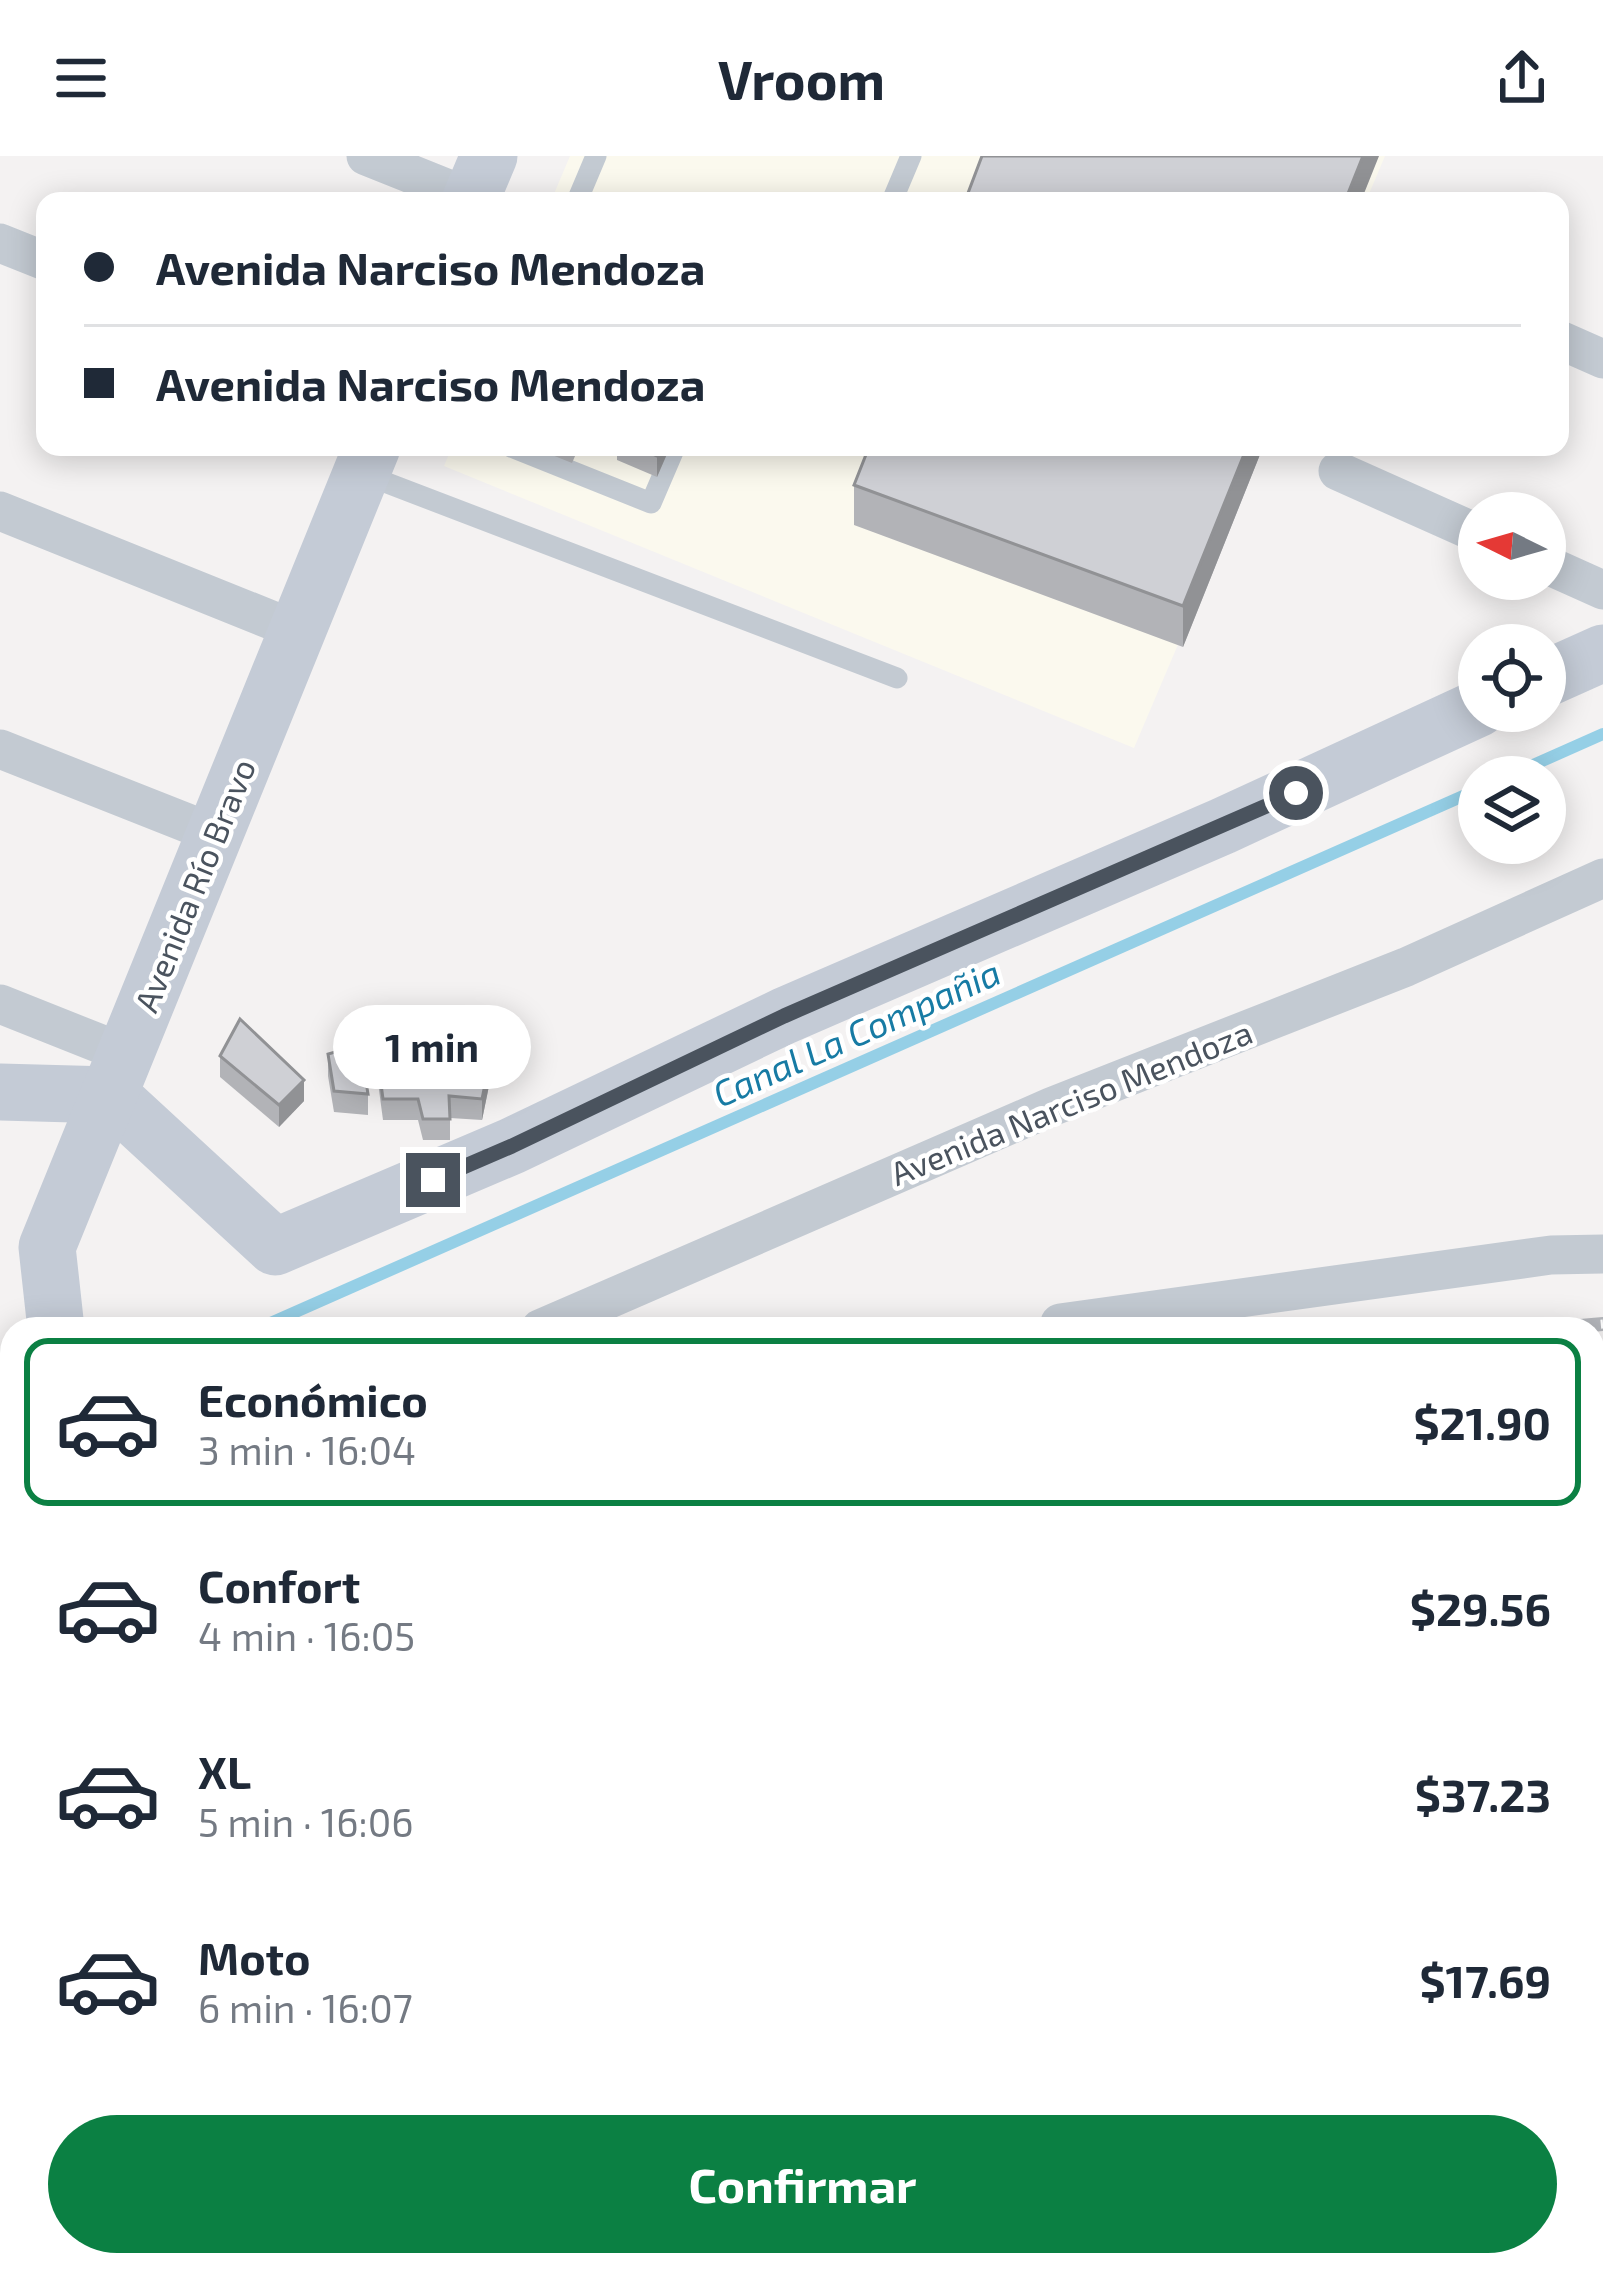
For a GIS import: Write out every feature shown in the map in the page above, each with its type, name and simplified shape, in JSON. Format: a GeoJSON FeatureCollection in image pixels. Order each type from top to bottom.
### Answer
{"type":"FeatureCollection","features":[{"type":"Feature","properties":{"kind":"main road","name":"Avenida Río Bravo"},"geometry":{"type":"LineString","coordinates":[[51,1317],[24,1258],[118,1074],[366,460]]}},
{"type":"Feature","properties":{"kind":"main road"},"geometry":{"type":"LineString","coordinates":[[1566,670],[1603,653]]}},
{"type":"Feature","properties":{"kind":"main road"},"geometry":{"type":"LineString","coordinates":[[0,1091],[118,1074],[275,1247],[512,1146],[784,1016],[1223,826],[1458,718]]}},
{"type":"Feature","properties":{"kind":"street"},"geometry":{"type":"LineString","coordinates":[[366,156],[477,185]]}},
{"type":"Feature","properties":{"kind":"street"},"geometry":{"type":"LineString","coordinates":[[0,243],[36,257]]}},
{"type":"Feature","properties":{"kind":"street"},"geometry":{"type":"LineString","coordinates":[[1569,344],[1603,359]]}},
{"type":"Feature","properties":{"kind":"street"},"geometry":{"type":"LineString","coordinates":[[1338,471],[1458,525]]}},
{"type":"Feature","properties":{"kind":"street"},"geometry":{"type":"LineString","coordinates":[[0,511],[296,630]]}},
{"type":"Feature","properties":{"kind":"street"},"geometry":{"type":"LineString","coordinates":[[1566,573],[1603,590]]}},
{"type":"Feature","properties":{"kind":"street"},"geometry":{"type":"LineString","coordinates":[[0,749],[215,833]]}},
{"type":"Feature","properties":{"kind":"street","name":"Avenida Narciso Mendoza"},"geometry":{"type":"LineString","coordinates":[[568,1317],[1029,1116],[1406,967],[1603,878]]}},
{"type":"Feature","properties":{"kind":"street"},"geometry":{"type":"LineString","coordinates":[[0,1004],[118,1074]]}},
{"type":"Feature","properties":{"kind":"street"},"geometry":{"type":"LineString","coordinates":[[1103,1317],[1551,1255],[1603,1254]]}},
{"type":"Feature","properties":{"kind":"lane"},"geometry":{"type":"LineString","coordinates":[[581,192],[596,156]]}},
{"type":"Feature","properties":{"kind":"lane"},"geometry":{"type":"LineString","coordinates":[[896,192],[911,156]]}},
{"type":"Feature","properties":{"kind":"lane"},"geometry":{"type":"LineString","coordinates":[[534,456],[651,503],[671,456]]}},
{"type":"Feature","properties":{"kind":"lane"},"geometry":{"type":"LineString","coordinates":[[366,460],[897,678]]}},
{"type":"Feature","properties":{"kind":"shaded area"},"geometry":{"type":"Polygon","coordinates":[[[570,156],[1385,156],[1370,192],[555,192],[570,156]]]}},
{"type":"Feature","properties":{"kind":"shaded area"},"geometry":{"type":"Polygon","coordinates":[[[448,456],[1258,456],[1134,748],[444,466],[448,456]]]}},
{"type":"Feature","properties":{"kind":"building"},"geometry":{"type":"Polygon","coordinates":[[[982,156],[1363,156],[1349,192],[968,192],[982,156]]]}},
{"type":"Feature","properties":{"kind":"building"},"geometry":{"type":"Polygon","coordinates":[[[865,456],[1243,456],[1183,606],[854,485],[865,456]]]}},
{"type":"Feature","properties":{"kind":"building"},"geometry":{"type":"Polygon","coordinates":[[[240,1019],[304,1080],[279,1105],[220,1056],[240,1019]]]}},
{"type":"Feature","properties":{"kind":"building"},"geometry":{"type":"Polygon","coordinates":[[[360,1045],[368,1094],[334,1091],[328,1054],[360,1045]]]}},
{"type":"Feature","properties":{"kind":"building"},"geometry":{"type":"Polygon","coordinates":[[[408,1049],[414,1077],[446,1054],[492,1050],[482,1099],[449,1096],[450,1119],[423,1119],[418,1099],[383,1099],[377,1054],[408,1049]]]}},
{"type":"Feature","properties":{"kind":"waterway","name":"Canal La Compañia"},"geometry":{"type":"LineString","coordinates":[[1553,756],[1603,734]]}},
{"type":"Feature","properties":{"kind":"waterway","name":"Canal La Compañia"},"geometry":{"type":"LineString","coordinates":[[284,1317],[1458,798]]}},
{"type":"Feature","properties":{"kind":"route"},"geometry":{"type":"LineString","coordinates":[[433,1180],[784,1016],[1296,793]]}}]}
